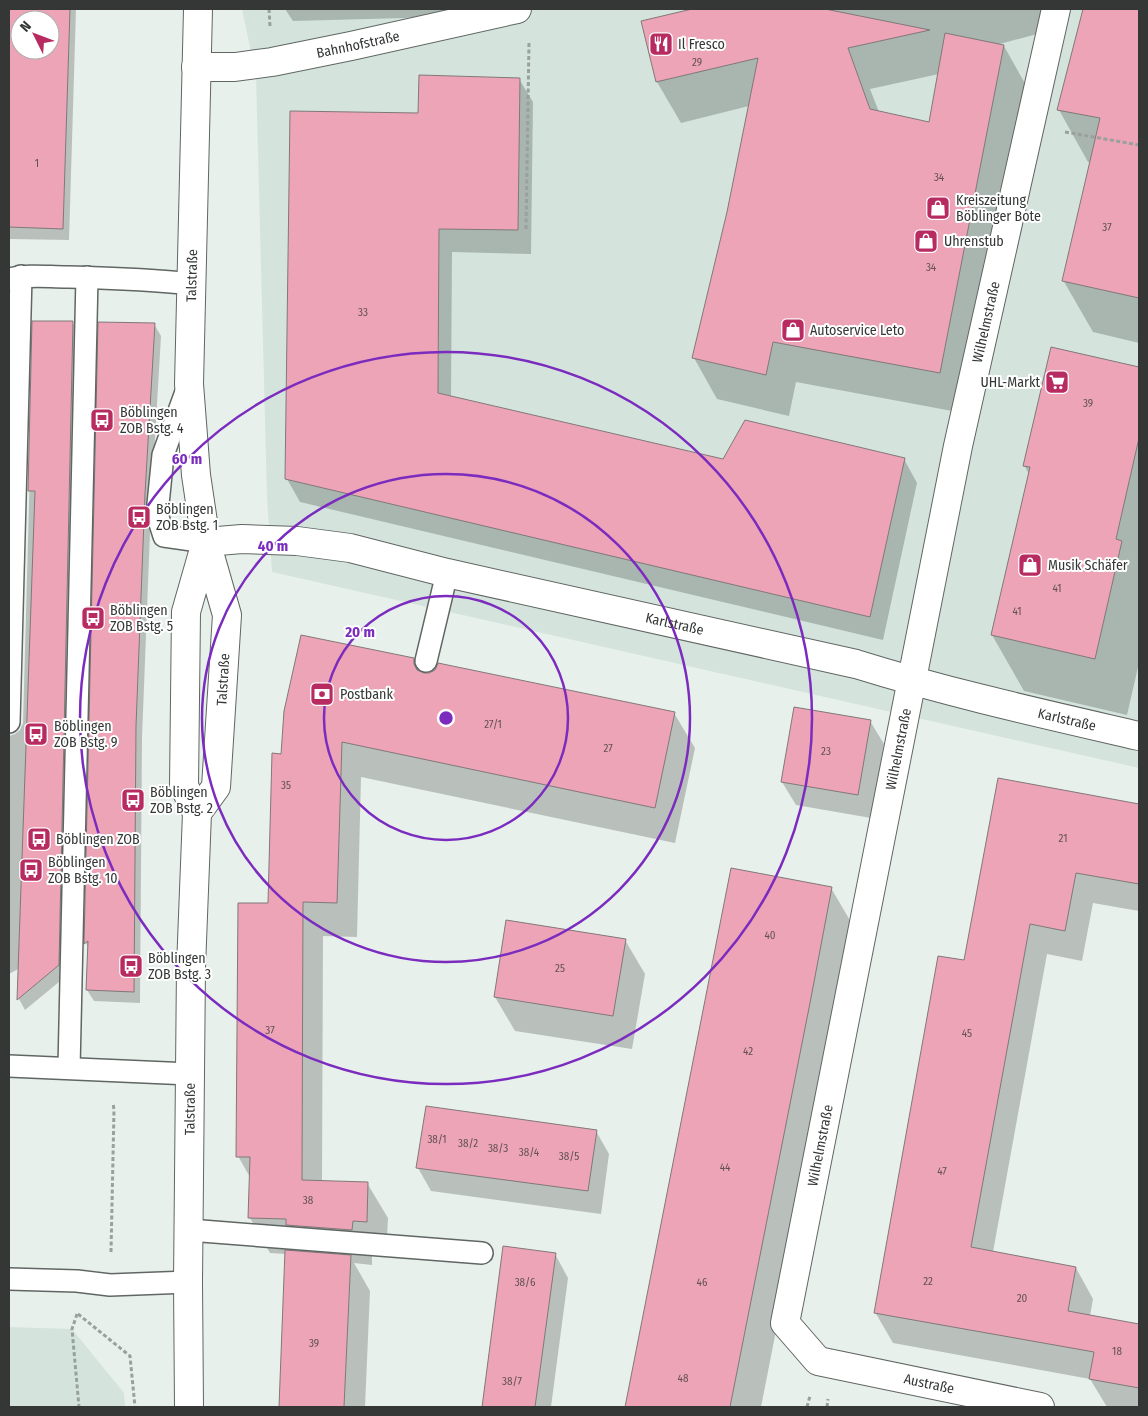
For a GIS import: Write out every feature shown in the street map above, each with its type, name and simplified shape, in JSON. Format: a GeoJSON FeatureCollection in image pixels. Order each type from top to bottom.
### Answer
{"type":"FeatureCollection","features":[{"type":"Feature","properties":{"kind":"street","name":"Talstraße"},"geometry":{"type":"LineString","coordinates":[[197,813],[216,787],[227,615],[206,542],[196,475],[189,384],[198,9]]}},
{"type":"Feature","properties":{"kind":"street","name":"Bahnhofstraße"},"geometry":{"type":"LineString","coordinates":[[196,67],[235,67],[272,62],[517,9]]}},
{"type":"Feature","properties":{"kind":"street","name":"Wilhelmstraße"},"geometry":{"type":"LineString","coordinates":[[818,1361],[785,1323],[958,446],[1056,9]]}},
{"type":"Feature","properties":{"kind":"street","name":"Karlstraße"},"geometry":{"type":"LineString","coordinates":[[206,542],[242,539],[297,541],[350,548],[447,573],[856,664],[912,682],[974,698],[1139,736]]}},
{"type":"Feature","properties":{"kind":"street","name":"Talstraße"},"geometry":{"type":"LineString","coordinates":[[189,1407],[188,1282],[191,967],[197,813],[184,786],[186,612],[206,542]]}},
{"type":"Feature","properties":{"kind":"street","name":"Austraße"},"geometry":{"type":"LineString","coordinates":[[818,1361],[1040,1407]]}},
{"type":"Feature","properties":{"kind":"lane"},"geometry":{"type":"LineString","coordinates":[[69,1068],[87,277]]}},
{"type":"Feature","properties":{"kind":"lane"},"geometry":{"type":"LineString","coordinates":[[9,722],[15,278],[87,277],[162,280],[191,284]]}},
{"type":"Feature","properties":{"kind":"lane"},"geometry":{"type":"LineString","coordinates":[[189,384],[163,455],[157,514],[164,536],[206,542]]}},
{"type":"Feature","properties":{"kind":"lane"},"geometry":{"type":"LineString","coordinates":[[426,661],[447,573]]}},
{"type":"Feature","properties":{"kind":"lane"},"geometry":{"type":"LineString","coordinates":[[9,1066],[190,1074]]}},
{"type":"Feature","properties":{"kind":"lane"},"geometry":{"type":"LineString","coordinates":[[189,1230],[482,1253]]}},
{"type":"Feature","properties":{"kind":"lane"},"geometry":{"type":"LineString","coordinates":[[9,1279],[110,1285],[188,1282]]}},
{"type":"Feature","properties":{"kind":"path"},"geometry":{"type":"LineString","coordinates":[[526,229],[529,38]]}},
{"type":"Feature","properties":{"kind":"path"},"geometry":{"type":"LineString","coordinates":[[1030,126],[1139,145]]}},
{"type":"Feature","properties":{"kind":"path"},"geometry":{"type":"LineString","coordinates":[[104,1069],[114,1110],[110,1285]]}},
{"type":"Feature","properties":{"kind":"path"},"geometry":{"type":"LineString","coordinates":[[78,1282],[77,1314],[72,1329],[79,1407]]}},
{"type":"Feature","properties":{"kind":"path"},"geometry":{"type":"LineString","coordinates":[[77,1314],[130,1356],[135,1407]]}},
{"type":"Feature","properties":{"kind":"shaded area"},"geometry":{"type":"Polygon","coordinates":[[[242,9],[1139,9],[1139,768],[272,572],[267,498],[256,76],[242,9]]]}},
{"type":"Feature","properties":{"kind":"shaded area"},"geometry":{"type":"Polygon","coordinates":[[[9,1327],[72,1329],[124,1393],[125,1407],[9,1407],[9,1327]]]}},
{"type":"Feature","properties":{"kind":"building"},"geometry":{"type":"Polygon","coordinates":[[[9,9],[70,9],[63,229],[9,227],[9,9]]]}},
{"type":"Feature","properties":{"kind":"building"},"geometry":{"type":"Polygon","coordinates":[[[692,9],[825,9],[930,30],[848,48],[870,109],[929,122],[945,33],[1004,45],[940,373],[773,342],[766,375],[692,358],[727,212],[758,58],[656,82],[641,21],[692,9]]]}},
{"type":"Feature","properties":{"kind":"building"},"geometry":{"type":"Polygon","coordinates":[[[1083,9],[1139,9],[1139,298],[1062,281],[1100,118],[1057,110],[1083,9]]]}},
{"type":"Feature","properties":{"kind":"building"},"geometry":{"type":"Polygon","coordinates":[[[419,75],[520,78],[518,230],[439,229],[438,393],[723,459],[745,420],[905,458],[870,617],[285,479],[290,111],[418,113],[419,75]]]}},
{"type":"Feature","properties":{"kind":"building"},"geometry":{"type":"Polygon","coordinates":[[[32,321],[73,321],[59,965],[17,1000],[35,491],[28,491],[32,321]]]}},
{"type":"Feature","properties":{"kind":"building"},"geometry":{"type":"Polygon","coordinates":[[[98,322],[155,323],[145,494],[136,726],[134,992],[86,990],[88,941],[84,944],[98,322]]]}},
{"type":"Feature","properties":{"kind":"building"},"geometry":{"type":"Polygon","coordinates":[[[1051,347],[1139,367],[1139,438],[1116,539],[1122,541],[1095,659],[991,635],[1030,467],[1023,466],[1051,347]]]}},
{"type":"Feature","properties":{"kind":"building"},"geometry":{"type":"Polygon","coordinates":[[[301,635],[414,658],[417,670],[424,673],[435,670],[438,663],[675,712],[655,808],[342,742],[337,903],[303,902],[302,1180],[368,1182],[367,1222],[353,1221],[352,1230],[286,1225],[286,1219],[248,1218],[250,1157],[236,1157],[238,903],[268,903],[272,753],[281,754],[284,711],[301,635]]]}},
{"type":"Feature","properties":{"kind":"building"},"geometry":{"type":"Polygon","coordinates":[[[794,707],[871,720],[858,795],[781,782],[794,707]]]}},
{"type":"Feature","properties":{"kind":"building"},"geometry":{"type":"Polygon","coordinates":[[[998,778],[1139,804],[1139,884],[1076,873],[1065,931],[1030,924],[971,1247],[1076,1267],[1068,1311],[1139,1324],[1139,1388],[1089,1379],[1094,1352],[874,1313],[938,956],[964,960],[998,778]]]}},
{"type":"Feature","properties":{"kind":"building"},"geometry":{"type":"Polygon","coordinates":[[[731,868],[832,887],[810,1003],[730,1407],[625,1407],[731,868]]]}},
{"type":"Feature","properties":{"kind":"building"},"geometry":{"type":"Polygon","coordinates":[[[506,920],[626,939],[613,1016],[494,997],[506,920]]]}},
{"type":"Feature","properties":{"kind":"building"},"geometry":{"type":"Polygon","coordinates":[[[426,1106],[597,1130],[588,1191],[416,1168],[426,1106]]]}},
{"type":"Feature","properties":{"kind":"building"},"geometry":{"type":"Polygon","coordinates":[[[503,1246],[556,1253],[535,1407],[482,1407],[503,1246]]]}},
{"type":"Feature","properties":{"kind":"building"},"geometry":{"type":"Polygon","coordinates":[[[285,1250],[351,1255],[344,1407],[279,1407],[285,1250]]]}},
{"type":"Feature","properties":{"kind":"place","name":"Il Fresco"},"geometry":{"type":"Point","coordinates":[661,44]}},
{"type":"Feature","properties":{"kind":"place","name":"Kreiszeitung Böblinger Bote"},"geometry":{"type":"Point","coordinates":[938,208]}},
{"type":"Feature","properties":{"kind":"place","name":"Uhrenstub"},"geometry":{"type":"Point","coordinates":[926,241]}},
{"type":"Feature","properties":{"kind":"place","name":"Autoservice Leto"},"geometry":{"type":"Point","coordinates":[793,330]}},
{"type":"Feature","properties":{"kind":"place","name":"UHL-Markt"},"geometry":{"type":"Point","coordinates":[1057,382]}},
{"type":"Feature","properties":{"kind":"place","name":"Böblingen ZOB Bstg. 4"},"geometry":{"type":"Point","coordinates":[102,420]}},
{"type":"Feature","properties":{"kind":"place","name":"Böblingen ZOB Bstg. 1"},"geometry":{"type":"Point","coordinates":[139,517]}},
{"type":"Feature","properties":{"kind":"place","name":"Musik Schäfer"},"geometry":{"type":"Point","coordinates":[1030,565]}},
{"type":"Feature","properties":{"kind":"place","name":"Böblingen ZOB Bstg. 5"},"geometry":{"type":"Point","coordinates":[93,618]}},
{"type":"Feature","properties":{"kind":"place","name":"Postbank"},"geometry":{"type":"Point","coordinates":[322,694]}},
{"type":"Feature","properties":{"kind":"place","name":"Böblingen ZOB Bstg. 9"},"geometry":{"type":"Point","coordinates":[36,734]}},
{"type":"Feature","properties":{"kind":"place","name":"Böblingen ZOB Bstg. 2"},"geometry":{"type":"Point","coordinates":[133,800]}},
{"type":"Feature","properties":{"kind":"place","name":"Böblingen ZOB"},"geometry":{"type":"Point","coordinates":[39,839]}},
{"type":"Feature","properties":{"kind":"place","name":"Böblingen ZOB Bstg. 10"},"geometry":{"type":"Point","coordinates":[31,870]}},
{"type":"Feature","properties":{"kind":"place","name":"Böblingen ZOB Bstg. 3"},"geometry":{"type":"Point","coordinates":[131,966]}}]}
